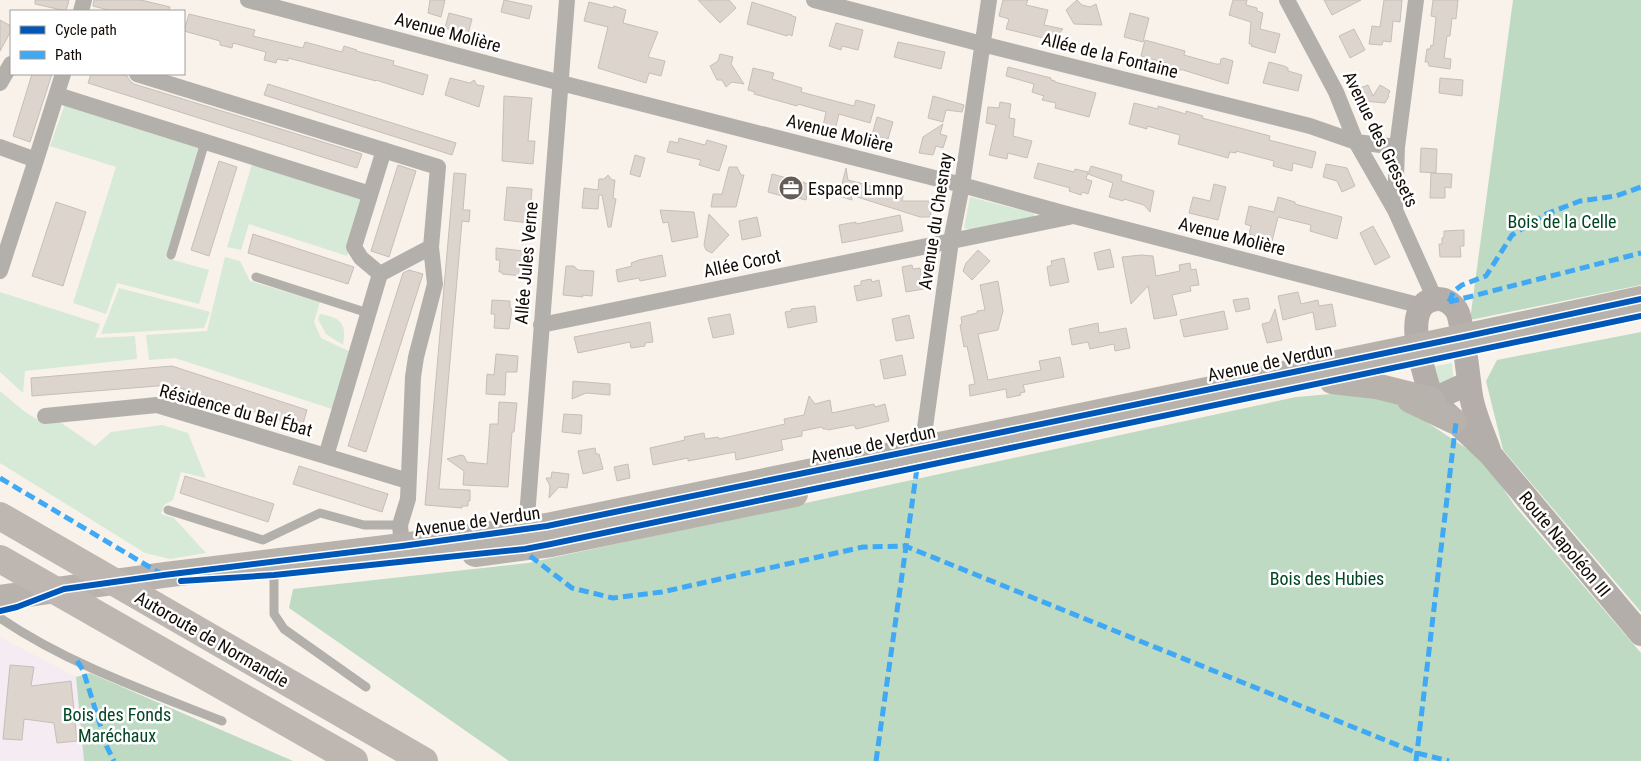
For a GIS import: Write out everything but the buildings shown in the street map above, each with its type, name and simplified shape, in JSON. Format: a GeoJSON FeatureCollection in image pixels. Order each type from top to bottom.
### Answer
{"type":"FeatureCollection","features":[{"type":"Feature","properties":{"kind":"highway","name":"Autoroute de Normandie"},"geometry":{"type":"LineString","coordinates":[[0,516],[424,761]]}},
{"type":"Feature","properties":{"kind":"highway","name":"Autoroute de Normandie"},"geometry":{"type":"LineString","coordinates":[[0,559],[70,596],[354,761]]}},
{"type":"Feature","properties":{"kind":"main road","name":"Route Napoléon III"},"geometry":{"type":"LineString","coordinates":[[1428,302],[1442,299],[1454,308],[1458,314],[1471,399],[1490,454]]}},
{"type":"Feature","properties":{"kind":"main road","name":"Avenue de Verdun"},"geometry":{"type":"LineString","coordinates":[[1464,345],[1641,299]]}},
{"type":"Feature","properties":{"kind":"main road"},"geometry":{"type":"LineString","coordinates":[[1428,302],[1416,316],[1420,354],[1432,400]]}},
{"type":"Feature","properties":{"kind":"main road","name":"Avenue de Verdun"},"geometry":{"type":"LineString","coordinates":[[0,598],[70,596],[106,583],[401,536],[526,530],[922,449],[1464,345],[1641,316]]}},
{"type":"Feature","properties":{"kind":"main road","name":"Avenue de Verdun"},"geometry":{"type":"LineString","coordinates":[[106,583],[274,575],[525,549],[1332,381],[1420,354]]}},
{"type":"Feature","properties":{"kind":"main road"},"geometry":{"type":"LineString","coordinates":[[1332,381],[1376,386],[1432,400],[1469,383]]}},
{"type":"Feature","properties":{"kind":"main road"},"geometry":{"type":"LineString","coordinates":[[1389,389],[1454,421]]}},
{"type":"Feature","properties":{"kind":"main road","name":"Route Napoléon III"},"geometry":{"type":"LineString","coordinates":[[1432,400],[1490,454],[1641,634]]}},
{"type":"Feature","properties":{"kind":"main road"},"geometry":{"type":"LineString","coordinates":[[0,587],[14,585],[70,596]]}},
{"type":"Feature","properties":{"kind":"main road"},"geometry":{"type":"LineString","coordinates":[[0,611],[70,596]]}},
{"type":"Feature","properties":{"kind":"street","name":"Avenue Molière"},"geometry":{"type":"LineString","coordinates":[[248,0],[561,83],[962,185],[1074,216],[1428,302]]}},
{"type":"Feature","properties":{"kind":"street","name":"Allée Jules Verne"},"geometry":{"type":"LineString","coordinates":[[526,530],[567,0]]}},
{"type":"Feature","properties":{"kind":"street","name":"Allée de la Fontaine"},"geometry":{"type":"LineString","coordinates":[[814,0],[1310,126],[1356,142],[1397,148]]}},
{"type":"Feature","properties":{"kind":"street","name":"Avenue du Chesnay"},"geometry":{"type":"LineString","coordinates":[[922,449],[951,241],[962,185],[989,0]]}},
{"type":"Feature","properties":{"kind":"street","name":"Avenue des Gressets"},"geometry":{"type":"LineString","coordinates":[[1287,0],[1336,92],[1356,142],[1395,210],[1428,302]]}},
{"type":"Feature","properties":{"kind":"street"},"geometry":{"type":"LineString","coordinates":[[1395,210],[1397,148],[1416,0]]}},
{"type":"Feature","properties":{"kind":"street"},"geometry":{"type":"LineString","coordinates":[[0,83],[10,66]]}},
{"type":"Feature","properties":{"kind":"street"},"geometry":{"type":"LineString","coordinates":[[0,271],[63,75]]}},
{"type":"Feature","properties":{"kind":"street"},"geometry":{"type":"LineString","coordinates":[[140,75],[438,167],[431,247],[435,284],[416,357],[413,378],[408,499],[401,536]]}},
{"type":"Feature","properties":{"kind":"street"},"geometry":{"type":"LineString","coordinates":[[57,95],[370,194]]}},
{"type":"Feature","properties":{"kind":"street"},"geometry":{"type":"LineString","coordinates":[[0,148],[36,160]]}},
{"type":"Feature","properties":{"kind":"street"},"geometry":{"type":"LineString","coordinates":[[384,150],[354,247],[361,258],[380,274],[431,247]]}},
{"type":"Feature","properties":{"kind":"street","name":"Allée Corot"},"geometry":{"type":"LineString","coordinates":[[541,325],[1074,216]]}},
{"type":"Feature","properties":{"kind":"street","name":"Résidence du Bel Ébat"},"geometry":{"type":"LineString","coordinates":[[326,456],[380,274]]}},
{"type":"Feature","properties":{"kind":"street","name":"Résidence du Bel Ébat"},"geometry":{"type":"LineString","coordinates":[[45,416],[157,405],[408,481]]}},
{"type":"Feature","properties":{"kind":"lane"},"geometry":{"type":"LineString","coordinates":[[171,255],[205,142]]}},
{"type":"Feature","properties":{"kind":"lane"},"geometry":{"type":"LineString","coordinates":[[256,277],[368,313]]}},
{"type":"Feature","properties":{"kind":"lane"},"geometry":{"type":"LineString","coordinates":[[168,510],[263,540],[320,513],[401,536]]}},
{"type":"Feature","properties":{"kind":"lane"},"geometry":{"type":"LineString","coordinates":[[274,575],[274,614],[284,629],[366,687]]}},
{"type":"Feature","properties":{"kind":"lane"},"geometry":{"type":"LineString","coordinates":[[0,618],[19,631],[99,672],[222,720]]}},
{"type":"Feature","properties":{"kind":"shaded area"},"geometry":{"type":"Polygon","coordinates":[[[0,637],[76,677],[84,761],[0,761],[0,637]]]}},
{"type":"Feature","properties":{"kind":"green space","name":"Bois de la Celle"},"geometry":{"type":"Polygon","coordinates":[[[1513,0],[1641,0],[1641,285],[1470,320],[1513,0]]]}},
{"type":"Feature","properties":{"kind":"green space"},"geometry":{"type":"Polygon","coordinates":[[[65,104],[199,145],[166,258],[209,270],[199,304],[117,283],[106,314],[73,303],[116,167],[50,146],[65,104]]]}},
{"type":"Feature","properties":{"kind":"green space"},"geometry":{"type":"Polygon","coordinates":[[[253,161],[364,198],[347,256],[249,224],[241,250],[227,247],[253,161]]]}},
{"type":"Feature","properties":{"kind":"green space"},"geometry":{"type":"Polygon","coordinates":[[[970,197],[1033,213],[1037,219],[974,230],[964,228],[970,197]]]}},
{"type":"Feature","properties":{"kind":"green space"},"geometry":{"type":"Polygon","coordinates":[[[225,257],[240,261],[250,281],[320,302],[314,322],[321,338],[351,352],[332,409],[175,358],[149,360],[146,335],[207,331],[225,257]]]}},
{"type":"Feature","properties":{"kind":"green space"},"geometry":{"type":"Polygon","coordinates":[[[119,288],[210,312],[204,328],[101,334],[119,288]]]}},
{"type":"Feature","properties":{"kind":"green space"},"geometry":{"type":"Polygon","coordinates":[[[0,292],[100,324],[95,338],[135,336],[137,359],[25,371],[23,393],[0,372],[0,292]]]}},
{"type":"Feature","properties":{"kind":"green space"},"geometry":{"type":"Polygon","coordinates":[[[320,314],[333,317],[341,323],[344,331],[343,345],[326,334],[318,319],[320,314]]]}},
{"type":"Feature","properties":{"kind":"green space"},"geometry":{"type":"Polygon","coordinates":[[[1641,332],[1641,612],[1503,450],[1486,381],[1497,360],[1641,332]]]}},
{"type":"Feature","properties":{"kind":"green space"},"geometry":{"type":"Polygon","coordinates":[[[1452,363],[1454,383],[1436,390],[1432,367],[1452,363]]]}},
{"type":"Feature","properties":{"kind":"green space","name":"Bois des Hubies"},"geometry":{"type":"Polygon","coordinates":[[[1378,390],[1484,460],[1515,506],[1641,653],[1641,761],[509,761],[289,608],[293,589],[528,563],[1296,397],[1378,390]]]}},
{"type":"Feature","properties":{"kind":"green space"},"geometry":{"type":"Polygon","coordinates":[[[0,391],[25,412],[40,421],[57,420],[95,446],[111,432],[162,425],[188,433],[206,478],[181,472],[173,500],[164,505],[161,514],[174,518],[206,553],[170,559],[145,553],[0,463],[0,391]]]}},
{"type":"Feature","properties":{"kind":"green space","name":"Bois des Fonds Maréchaux"},"geometry":{"type":"Polygon","coordinates":[[[90,673],[293,761],[84,761],[76,677],[90,673]]]}},
{"type":"Feature","properties":{"kind":"marked path"},"geometry":{"type":"LineString","coordinates":[[1449,302],[1454,291],[1462,285],[1486,276],[1512,235],[1546,214],[1580,201],[1616,196],[1641,187]]}},
{"type":"Feature","properties":{"kind":"marked path"},"geometry":{"type":"LineString","coordinates":[[1449,302],[1641,253]]}},
{"type":"Feature","properties":{"kind":"marked path"},"geometry":{"type":"LineString","coordinates":[[1416,761],[1456,422]]}},
{"type":"Feature","properties":{"kind":"marked path"},"geometry":{"type":"LineString","coordinates":[[876,761],[917,468]]}},
{"type":"Feature","properties":{"kind":"marked path"},"geometry":{"type":"LineString","coordinates":[[0,478],[163,575]]}},
{"type":"Feature","properties":{"kind":"marked path"},"geometry":{"type":"LineString","coordinates":[[530,556],[572,588],[613,598],[662,592],[863,547],[905,546],[1417,753],[1449,761]]}},
{"type":"Feature","properties":{"kind":"marked path"},"geometry":{"type":"LineString","coordinates":[[77,661],[83,670],[107,747],[114,761]]}},
{"type":"Feature","properties":{"kind":"cycle path"},"geometry":{"type":"LineString","coordinates":[[0,611],[17,607],[64,589],[547,526],[1641,299]]}},
{"type":"Feature","properties":{"kind":"cycle path"},"geometry":{"type":"LineString","coordinates":[[181,581],[274,575],[525,549],[1641,316]]}},
{"type":"Feature","properties":{"kind":"place","name":"Espace Lmnp"},"geometry":{"type":"Point","coordinates":[791,188]}}]}
